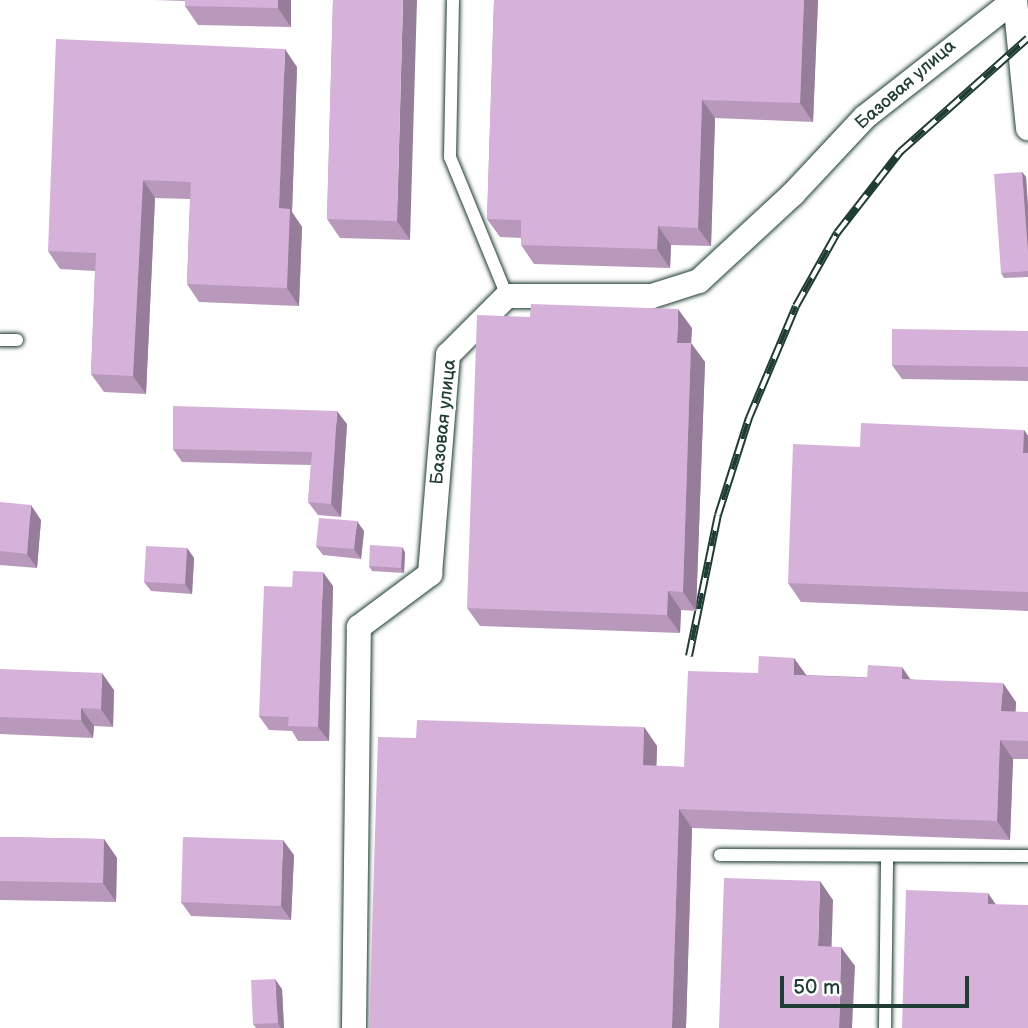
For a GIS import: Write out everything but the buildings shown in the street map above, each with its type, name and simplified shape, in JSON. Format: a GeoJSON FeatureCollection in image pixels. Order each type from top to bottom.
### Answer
{"type":"FeatureCollection","features":[{"type":"Feature","properties":{"kind":"street","name":"Базовая улица"},"geometry":{"type":"LineString","coordinates":[[354,1028],[359,627],[430,574],[448,355],[507,296],[652,296],[699,282],[793,194],[865,117],[1015,0]]}},
{"type":"Feature","properties":{"kind":"street"},"geometry":{"type":"LineString","coordinates":[[1015,0],[1028,128]]}},
{"type":"Feature","properties":{"kind":"lane"},"geometry":{"type":"LineString","coordinates":[[453,0],[450,157],[507,296]]}},
{"type":"Feature","properties":{"kind":"lane"},"geometry":{"type":"LineString","coordinates":[[0,340],[17,340]]}},
{"type":"Feature","properties":{"kind":"lane"},"geometry":{"type":"LineString","coordinates":[[720,855],[1028,856]]}},
{"type":"Feature","properties":{"kind":"lane"},"geometry":{"type":"LineString","coordinates":[[885,1028],[887,856]]}},
{"type":"Feature","properties":{"kind":"railway"},"geometry":{"type":"LineString","coordinates":[[689,656],[718,515],[749,418],[796,306],[837,233],[900,152],[1028,38]]}}]}
